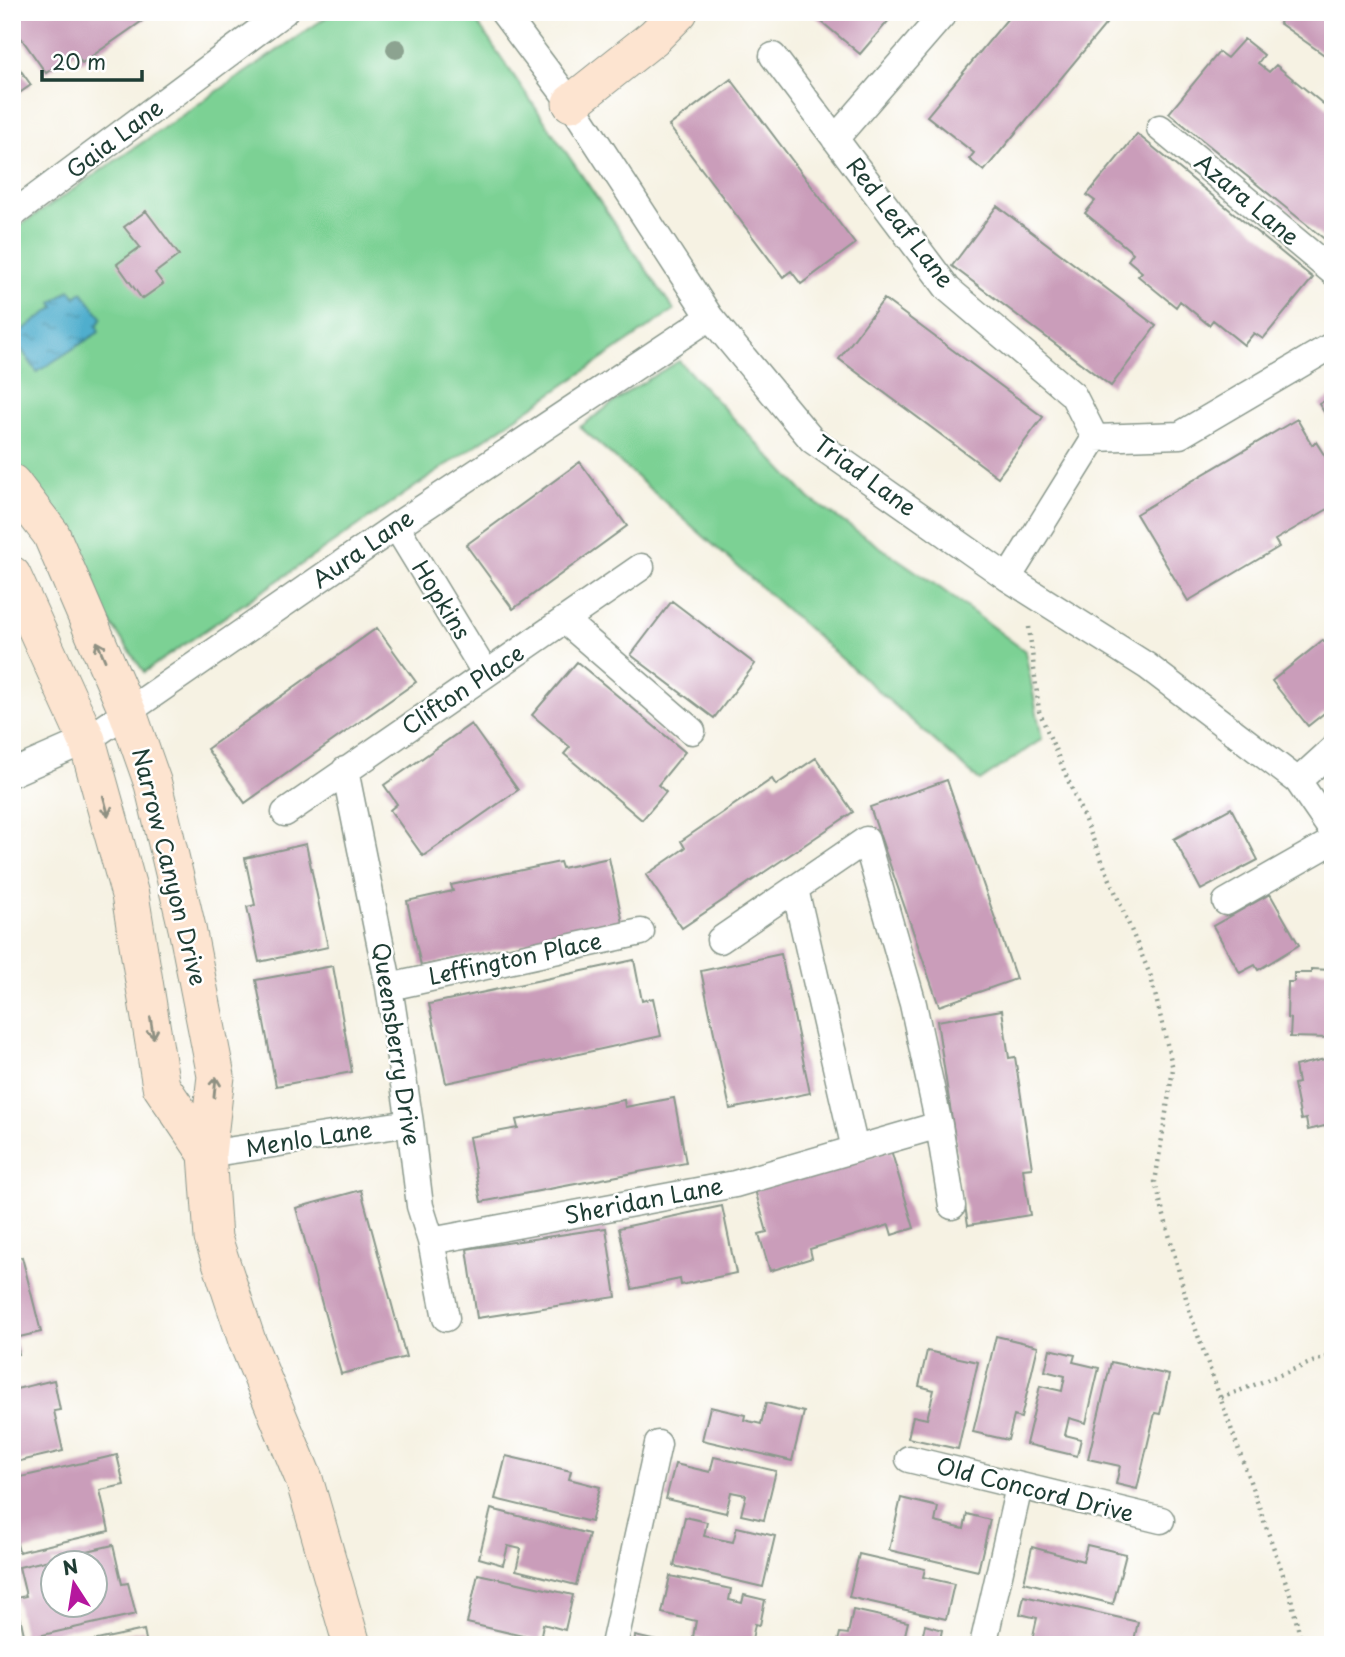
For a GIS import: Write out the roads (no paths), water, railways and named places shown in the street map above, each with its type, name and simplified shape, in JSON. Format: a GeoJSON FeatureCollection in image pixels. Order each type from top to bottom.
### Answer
{"type":"FeatureCollection","features":[{"type":"Feature","properties":{"kind":"street","name":"Gaia Lane"},"geometry":{"type":"LineString","coordinates":[[12,215],[284,12]]}},
{"type":"Feature","properties":{"kind":"street","name":"Triad Lane"},"geometry":{"type":"LineString","coordinates":[[503,12],[571,103],[710,317],[813,440],[1016,583],[1147,666],[1298,781],[1333,832]]}},
{"type":"Feature","properties":{"kind":"street"},"geometry":{"type":"LineString","coordinates":[[571,103],[654,37],[679,12]]}},
{"type":"Feature","properties":{"kind":"street"},"geometry":{"type":"LineString","coordinates":[[835,139],[945,12]]}},
{"type":"Feature","properties":{"kind":"street","name":"Red Leaf Lane"},"geometry":{"type":"LineString","coordinates":[[773,56],[947,289],[1073,395],[1095,438]]}},
{"type":"Feature","properties":{"kind":"street","name":"Azara Lane"},"geometry":{"type":"LineString","coordinates":[[1160,128],[1333,272]]}},
{"type":"Feature","properties":{"kind":"street","name":"Aura Lane"},"geometry":{"type":"LineString","coordinates":[[12,774],[88,740],[396,526],[710,317]]}},
{"type":"Feature","properties":{"kind":"street"},"geometry":{"type":"LineString","coordinates":[[1016,583],[1095,438],[1180,435],[1333,345]]}},
{"type":"Feature","properties":{"kind":"street","name":"Narrow Canyon Drive"},"geometry":{"type":"LineString","coordinates":[[12,483],[51,534],[128,713],[153,785],[187,928],[216,1076],[207,1154],[213,1238],[247,1341],[304,1479],[352,1645]]}},
{"type":"Feature","properties":{"kind":"street","name":"Hopkins"},"geometry":{"type":"LineString","coordinates":[[396,526],[486,674]]}},
{"type":"Feature","properties":{"kind":"street","name":"Clifton Place"},"geometry":{"type":"LineString","coordinates":[[285,813],[641,567]]}},
{"type":"Feature","properties":{"kind":"street","name":"Narrow Canyon Drive"},"geometry":{"type":"LineString","coordinates":[[12,575],[88,740],[130,895],[161,1086],[207,1154]]}},
{"type":"Feature","properties":{"kind":"street"},"geometry":{"type":"LineString","coordinates":[[564,620],[692,731]]}},
{"type":"Feature","properties":{"kind":"street"},"geometry":{"type":"LineString","coordinates":[[1298,781],[1333,749]]}},
{"type":"Feature","properties":{"kind":"street","name":"Queensberry Drive"},"geometry":{"type":"LineString","coordinates":[[345,770],[389,987],[420,1206],[431,1241],[446,1318]]}},
{"type":"Feature","properties":{"kind":"street"},"geometry":{"type":"LineString","coordinates":[[720,940],[866,840],[913,1004],[939,1125],[952,1206]]}},
{"type":"Feature","properties":{"kind":"street"},"geometry":{"type":"LineString","coordinates":[[1226,901],[1333,841]]}},
{"type":"Feature","properties":{"kind":"street"},"geometry":{"type":"LineString","coordinates":[[795,889],[855,1149]]}},
{"type":"Feature","properties":{"kind":"street","name":"Leffington Place"},"geometry":{"type":"LineString","coordinates":[[389,987],[641,932]]}},
{"type":"Feature","properties":{"kind":"street","name":"Menlo Lane"},"geometry":{"type":"LineString","coordinates":[[207,1154],[410,1123]]}},
{"type":"Feature","properties":{"kind":"street","name":"Sheridan Lane"},"geometry":{"type":"LineString","coordinates":[[431,1241],[736,1184],[939,1125]]}},
{"type":"Feature","properties":{"kind":"street"},"geometry":{"type":"LineString","coordinates":[[614,1645],[658,1444]]}},
{"type":"Feature","properties":{"kind":"street","name":"Old Concord Drive"},"geometry":{"type":"LineString","coordinates":[[909,1459],[1161,1520]]}},
{"type":"Feature","properties":{"kind":"street"},"geometry":{"type":"LineString","coordinates":[[983,1645],[1019,1487]]}},
{"type":"Feature","properties":{"kind":"water"},"geometry":{"type":"Polygon","coordinates":[[[70,290],[76,297],[82,292],[102,318],[97,326],[99,332],[37,372],[13,337],[55,307],[52,303],[70,290]]]}}]}
